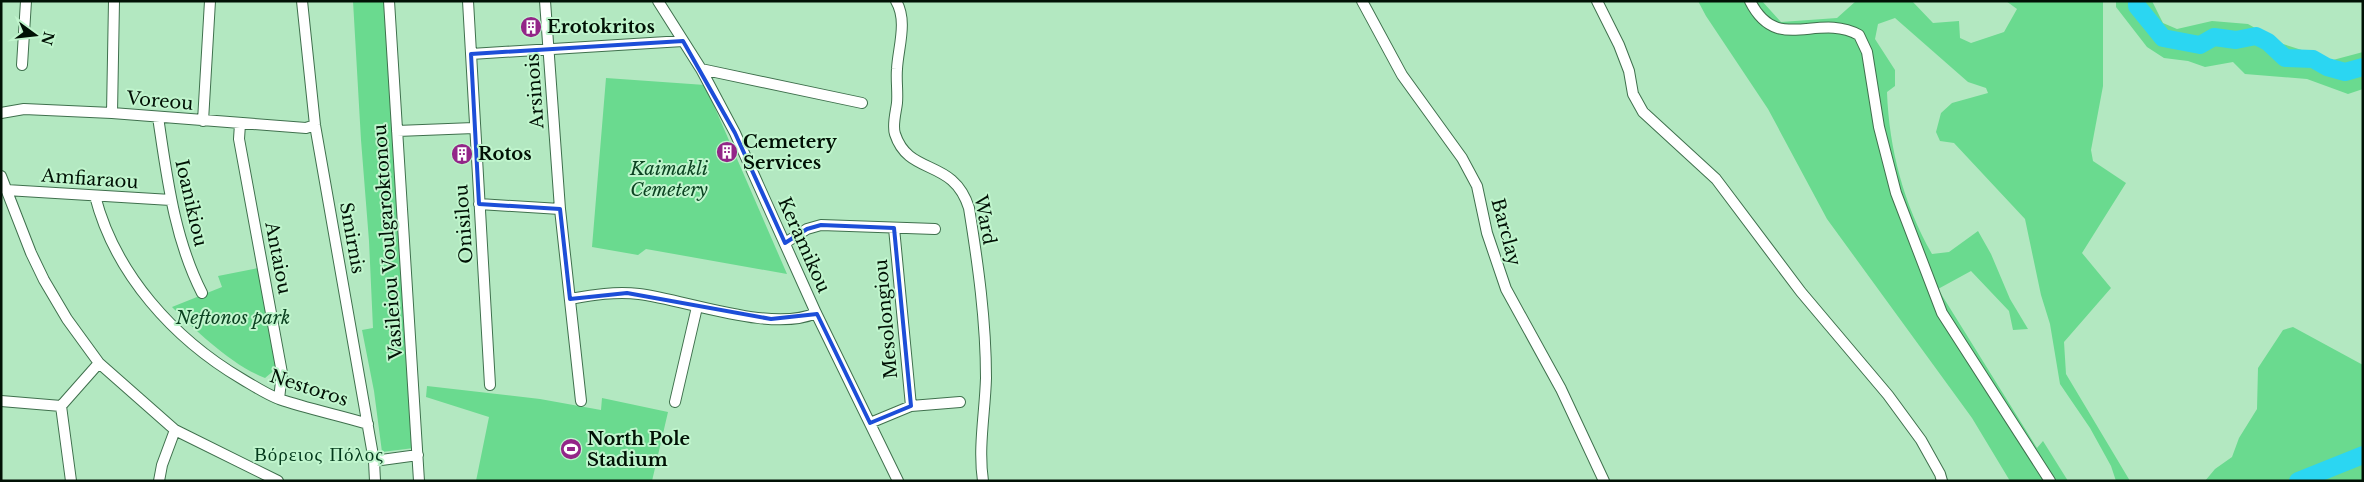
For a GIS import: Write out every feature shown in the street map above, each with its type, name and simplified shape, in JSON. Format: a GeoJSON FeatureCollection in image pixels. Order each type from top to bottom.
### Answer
{"type":"FeatureCollection","features":[{"type":"Feature","properties":{"kind":"street"},"geometry":{"type":"LineString","coordinates":[[22,65],[26,1]]}},
{"type":"Feature","properties":{"kind":"street"},"geometry":{"type":"LineString","coordinates":[[112,113],[114,1]]}},
{"type":"Feature","properties":{"kind":"street"},"geometry":{"type":"LineString","coordinates":[[203,121],[210,1]]}},
{"type":"Feature","properties":{"kind":"street","name":"Smirnis"},"geometry":{"type":"LineString","coordinates":[[302,1],[315,125],[368,424],[375,481]]}},
{"type":"Feature","properties":{"kind":"street","name":"Vasileiou Voulgaroktonou"},"geometry":{"type":"LineString","coordinates":[[389,1],[420,481]]}},
{"type":"Feature","properties":{"kind":"street","name":"Onisilou"},"geometry":{"type":"LineString","coordinates":[[468,1],[490,385]]}},
{"type":"Feature","properties":{"kind":"street","name":"Arsinois"},"geometry":{"type":"LineString","coordinates":[[545,1],[560,209],[581,401]]}},
{"type":"Feature","properties":{"kind":"street","name":"Keramikou"},"geometry":{"type":"LineString","coordinates":[[658,1],[701,69],[735,133],[816,313],[898,481]]}},
{"type":"Feature","properties":{"kind":"street","name":"Ward"},"geometry":{"type":"LineString","coordinates":[[896,1],[902,36],[896,69],[898,91],[894,131],[900,145],[910,158],[940,171],[956,183],[964,193],[969,208],[984,312],[986,381],[980,463],[983,481]]}},
{"type":"Feature","properties":{"kind":"street","name":"Barclay"},"geometry":{"type":"LineString","coordinates":[[1362,1],[1402,75],[1462,158],[1478,186],[1487,233],[1506,289],[1561,389],[1604,481]]}},
{"type":"Feature","properties":{"kind":"street"},"geometry":{"type":"LineString","coordinates":[[1597,1],[1619,45],[1629,71],[1633,94],[1643,112],[1680,144],[1727,193],[1801,292],[1910,425],[1921,440],[1942,481]]}},
{"type":"Feature","properties":{"kind":"street"},"geometry":{"type":"LineString","coordinates":[[1750,1],[1758,17],[1770,27],[1792,30],[1840,28],[1858,35],[1867,52],[1879,127],[1896,193],[1942,312],[2050,481]]}},
{"type":"Feature","properties":{"kind":"street"},"geometry":{"type":"LineString","coordinates":[[471,54],[683,41]]}},
{"type":"Feature","properties":{"kind":"street"},"geometry":{"type":"LineString","coordinates":[[701,69],[862,103]]}},
{"type":"Feature","properties":{"kind":"street","name":"Voreou"},"geometry":{"type":"LineString","coordinates":[[1,113],[24,109],[112,113],[306,128],[315,125]]}},
{"type":"Feature","properties":{"kind":"street","name":"Ioanikiou"},"geometry":{"type":"LineString","coordinates":[[158,117],[171,200],[178,231],[194,277],[202,293]]}},
{"type":"Feature","properties":{"kind":"street","name":"Antaiou"},"geometry":{"type":"LineString","coordinates":[[240,124],[239,139],[282,373],[279,399]]}},
{"type":"Feature","properties":{"kind":"street"},"geometry":{"type":"LineString","coordinates":[[397,131],[474,128]]}},
{"type":"Feature","properties":{"kind":"street"},"geometry":{"type":"LineString","coordinates":[[1,176],[31,253],[44,280],[77,333],[99,363],[176,430],[278,481]]}},
{"type":"Feature","properties":{"kind":"street","name":"Amfiaraou"},"geometry":{"type":"LineString","coordinates":[[6,190],[171,200]]}},
{"type":"Feature","properties":{"kind":"street","name":"Nestoros"},"geometry":{"type":"LineString","coordinates":[[95,196],[113,247],[141,290],[163,316],[218,364],[279,399],[368,424]]}},
{"type":"Feature","properties":{"kind":"street"},"geometry":{"type":"LineString","coordinates":[[480,204],[560,209]]}},
{"type":"Feature","properties":{"kind":"street"},"geometry":{"type":"LineString","coordinates":[[785,243],[800,232],[814,226],[935,229]]}},
{"type":"Feature","properties":{"kind":"street","name":"Mesolongiou"},"geometry":{"type":"LineString","coordinates":[[894,228],[911,406]]}},
{"type":"Feature","properties":{"kind":"street"},"geometry":{"type":"LineString","coordinates":[[570,299],[600,294],[627,293],[652,296],[697,307],[779,320],[803,318],[816,313]]}},
{"type":"Feature","properties":{"kind":"street"},"geometry":{"type":"LineString","coordinates":[[675,402],[697,307]]}},
{"type":"Feature","properties":{"kind":"street"},"geometry":{"type":"LineString","coordinates":[[71,481],[61,406],[99,363]]}},
{"type":"Feature","properties":{"kind":"street"},"geometry":{"type":"LineString","coordinates":[[1,401],[61,406]]}},
{"type":"Feature","properties":{"kind":"street"},"geometry":{"type":"LineString","coordinates":[[870,423],[911,406],[960,402]]}},
{"type":"Feature","properties":{"kind":"street"},"geometry":{"type":"LineString","coordinates":[[159,481],[162,465],[176,430]]}},
{"type":"Feature","properties":{"kind":"street"},"geometry":{"type":"LineString","coordinates":[[374,461],[418,455]]}},
{"type":"Feature","properties":{"kind":"highlighted area"},"geometry":{"type":"Polygon","coordinates":[[[683,41],[735,133],[785,243],[807,229],[821,225],[894,228],[911,406],[870,423],[817,314],[771,319],[627,293],[570,299],[560,209],[479,204],[471,54],[683,41]]]}},
{"type":"Feature","properties":{"kind":"green space"},"geometry":{"type":"Polygon","coordinates":[[[353,1],[385,1],[414,448],[382,452],[374,391],[362,330],[373,328],[353,1]]]}},
{"type":"Feature","properties":{"kind":"green space"},"geometry":{"type":"Polygon","coordinates":[[[1698,1],[1762,1],[1781,22],[1837,18],[1856,1],[1912,1],[1933,23],[1959,21],[1960,38],[1971,43],[2004,32],[2017,9],[2006,1],[2103,1],[2103,86],[2091,150],[2093,161],[2126,183],[2082,253],[2111,288],[2064,342],[2066,374],[2130,481],[2116,481],[2111,466],[2090,428],[2060,384],[2050,324],[2041,295],[2025,219],[1954,143],[1940,141],[1936,132],[1941,113],[1952,103],[1988,93],[1986,88],[1968,82],[1895,18],[1878,24],[1875,39],[1895,70],[1895,86],[1887,92],[1888,113],[1895,155],[1906,196],[1922,235],[1932,254],[1949,252],[1978,231],[1991,254],[2010,299],[2028,329],[2013,330],[2009,311],[1971,271],[1938,289],[2037,448],[2043,441],[2068,481],[2010,481],[1972,418],[1827,219],[1768,109],[1698,1]]]}},
{"type":"Feature","properties":{"kind":"green space"},"geometry":{"type":"Polygon","coordinates":[[[2116,1],[2152,1],[2163,23],[2177,29],[2212,21],[2248,24],[2283,44],[2333,60],[2363,52],[2363,89],[2348,94],[2307,79],[2245,74],[2233,62],[2205,67],[2188,61],[2164,58],[2147,47],[2116,7],[2116,1]]]}},
{"type":"Feature","properties":{"kind":"green space","name":"Kaimakli Cemetery"},"geometry":{"type":"Polygon","coordinates":[[[606,78],[705,85],[787,274],[646,249],[638,255],[592,247],[606,78]]]}},
{"type":"Feature","properties":{"kind":"green space","name":"Neftonos park"},"geometry":{"type":"Polygon","coordinates":[[[258,268],[277,368],[265,378],[228,357],[172,307],[222,287],[218,276],[258,268]]]}},
{"type":"Feature","properties":{"kind":"green space"},"geometry":{"type":"Polygon","coordinates":[[[2293,327],[2363,365],[2363,481],[2205,481],[2215,469],[2232,457],[2239,438],[2257,409],[2258,368],[2283,330],[2293,327]]]}},
{"type":"Feature","properties":{"kind":"green space","name":"North Pole Stadium"},"geometry":{"type":"Polygon","coordinates":[[[427,386],[540,399],[601,410],[602,398],[668,412],[652,481],[476,481],[489,417],[426,397],[427,386]]]}},
{"type":"Feature","properties":{"kind":"waterway"},"geometry":{"type":"LineString","coordinates":[[2137,1],[2137,6],[2163,38],[2200,45],[2214,37],[2236,40],[2256,36],[2268,42],[2285,58],[2313,59],[2327,67],[2345,72],[2363,67]]}},
{"type":"Feature","properties":{"kind":"waterway"},"geometry":{"type":"LineString","coordinates":[[2298,481],[2363,455]]}},
{"type":"Feature","properties":{"kind":"place","name":"Erotokritos"},"geometry":{"type":"Point","coordinates":[531,27]}},
{"type":"Feature","properties":{"kind":"place","name":"Cemetery Services"},"geometry":{"type":"Point","coordinates":[727,152]}},
{"type":"Feature","properties":{"kind":"place","name":"Rotos"},"geometry":{"type":"Point","coordinates":[462,154]}},
{"type":"Feature","properties":{"kind":"place","name":"North Pole Stadium"},"geometry":{"type":"Point","coordinates":[571,449]}},
{"type":"Feature","properties":{"kind":"district","name":"Βόρειος Πόλος"},"geometry":{"type":"Point","coordinates":[319,454]}}]}
